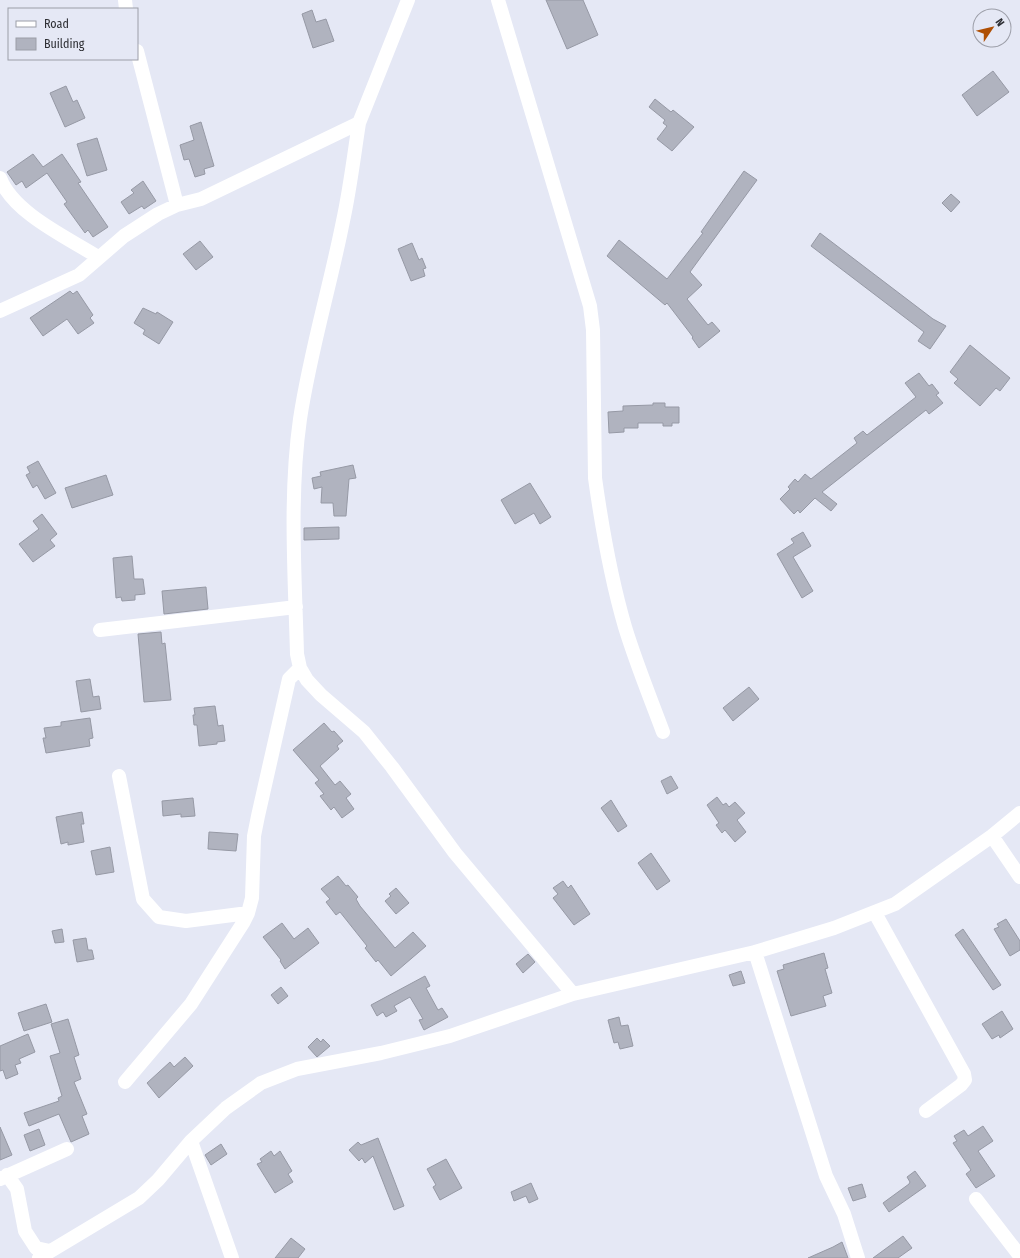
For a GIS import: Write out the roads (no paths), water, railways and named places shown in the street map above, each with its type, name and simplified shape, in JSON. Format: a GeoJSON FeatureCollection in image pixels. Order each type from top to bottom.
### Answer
{"type":"FeatureCollection","features":[{"type":"Feature","properties":{"kind":"street"},"geometry":{"type":"LineString","coordinates":[[408,0],[359,123],[343,221],[318,328],[300,420],[294,489],[297,654],[300,668],[307,680],[364,732],[392,767],[455,853],[573,994]]}},
{"type":"Feature","properties":{"kind":"street"},"geometry":{"type":"LineString","coordinates":[[498,0],[590,306],[593,330],[595,478],[598,500],[606,545],[625,625],[637,664],[663,732]]}},
{"type":"Feature","properties":{"kind":"street"},"geometry":{"type":"LineString","coordinates":[[138,55],[178,205]]}},
{"type":"Feature","properties":{"kind":"street"},"geometry":{"type":"LineString","coordinates":[[0,311],[80,275],[98,257],[124,236],[158,214],[178,205],[201,199],[359,123]]}},
{"type":"Feature","properties":{"kind":"street"},"geometry":{"type":"LineString","coordinates":[[0,178],[2,185],[22,209],[98,257]]}},
{"type":"Feature","properties":{"kind":"street"},"geometry":{"type":"LineString","coordinates":[[100,630],[296,607]]}},
{"type":"Feature","properties":{"kind":"street"},"geometry":{"type":"LineString","coordinates":[[125,1082],[191,1004],[226,951],[248,913],[253,884],[254,836],[258,816],[288,679],[300,668]]}},
{"type":"Feature","properties":{"kind":"street"},"geometry":{"type":"LineString","coordinates":[[118,776],[143,899],[158,918],[186,921],[248,913]]}},
{"type":"Feature","properties":{"kind":"street"},"geometry":{"type":"LineString","coordinates":[[67,1149],[4,1177],[17,1189],[25,1231],[36,1248],[44,1255],[139,1198],[158,1180],[191,1141],[226,1108],[262,1083],[297,1070],[381,1053],[450,1036],[573,994],[755,952],[800,939],[895,904],[992,836],[1020,813]]}},
{"type":"Feature","properties":{"kind":"street"},"geometry":{"type":"LineString","coordinates":[[992,836],[1020,877]]}},
{"type":"Feature","properties":{"kind":"street"},"geometry":{"type":"LineString","coordinates":[[875,912],[964,1074],[965,1080],[961,1086],[926,1111]]}},
{"type":"Feature","properties":{"kind":"street"},"geometry":{"type":"LineString","coordinates":[[755,952],[826,1176],[844,1214],[858,1258]]}},
{"type":"Feature","properties":{"kind":"street"},"geometry":{"type":"LineString","coordinates":[[191,1141],[232,1258]]}},
{"type":"Feature","properties":{"kind":"street"},"geometry":{"type":"LineString","coordinates":[[976,1199],[1020,1256]]}}]}
